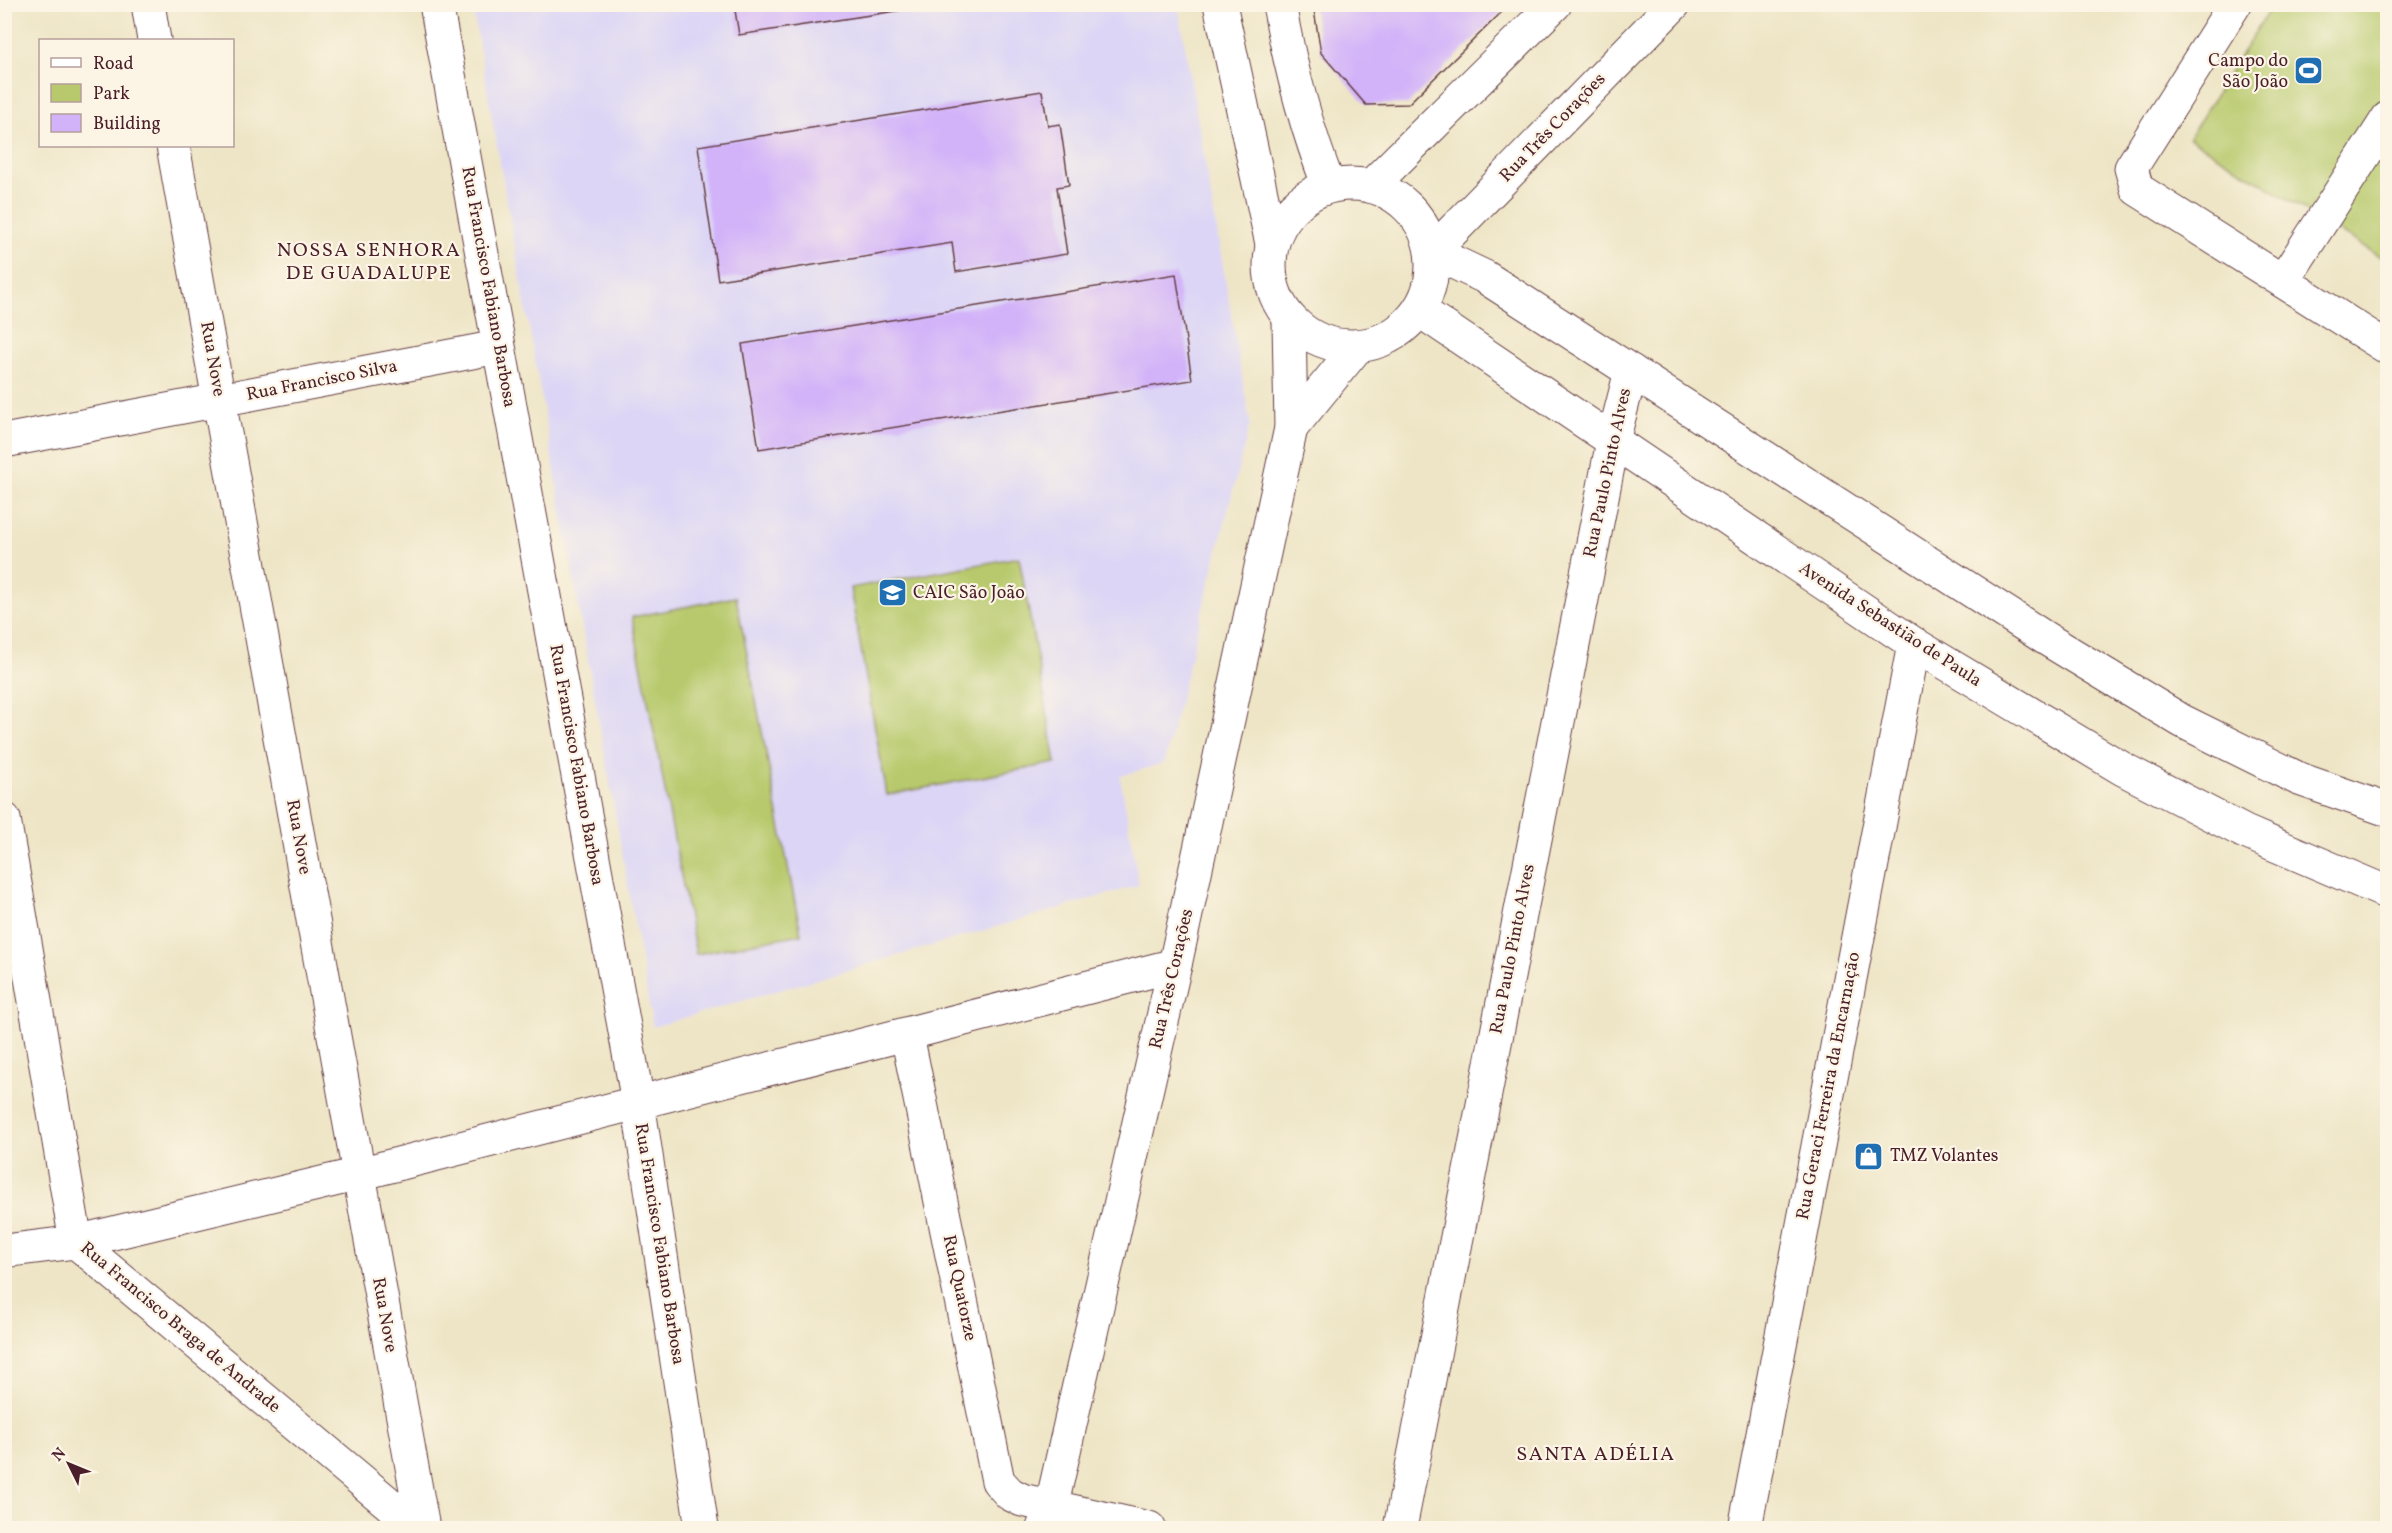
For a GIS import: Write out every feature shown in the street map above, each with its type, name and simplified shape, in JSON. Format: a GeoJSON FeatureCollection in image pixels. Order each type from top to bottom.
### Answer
{"type":"FeatureCollection","features":[{"type":"Feature","properties":{"kind":"street"},"geometry":{"type":"LineString","coordinates":[[148,4],[154,39]]}},
{"type":"Feature","properties":{"kind":"street","name":"Rua Francisco Fabiano Barbosa"},"geometry":{"type":"LineString","coordinates":[[436,4],[638,1102],[702,1528]]}},
{"type":"Feature","properties":{"kind":"street"},"geometry":{"type":"LineString","coordinates":[[1220,4],[1272,244],[1271,286],[1289,320],[1320,341],[1357,347],[1381,341],[1403,328],[1419,310],[1431,282],[1432,252],[1421,222],[1400,199],[1371,186],[1329,186],[1293,207],[1272,244]]}},
{"type":"Feature","properties":{"kind":"street"},"geometry":{"type":"LineString","coordinates":[[1279,4],[1286,44],[1315,151],[1329,186]]}},
{"type":"Feature","properties":{"kind":"street"},"geometry":{"type":"LineString","coordinates":[[1371,186],[1555,4]]}},
{"type":"Feature","properties":{"kind":"street","name":"Rua Três Corações"},"geometry":{"type":"LineString","coordinates":[[1432,252],[1674,4]]}},
{"type":"Feature","properties":{"kind":"street"},"geometry":{"type":"LineString","coordinates":[[2235,4],[2131,168],[2137,189],[2388,348]]}},
{"type":"Feature","properties":{"kind":"street"},"geometry":{"type":"LineString","coordinates":[[2283,281],[2388,118]]}},
{"type":"Feature","properties":{"kind":"street","name":"Rua Nove"},"geometry":{"type":"LineString","coordinates":[[173,147],[423,1528]]}},
{"type":"Feature","properties":{"kind":"street"},"geometry":{"type":"LineString","coordinates":[[1432,252],[1485,277],[2045,638],[2182,721],[2299,779],[2388,810]]}},
{"type":"Feature","properties":{"kind":"street","name":"Avenida Sebastião de Paula"},"geometry":{"type":"LineString","coordinates":[[1419,310],[1914,644],[2123,769],[2246,832],[2388,893]]}},
{"type":"Feature","properties":{"kind":"street","name":"Rua Três Corações"},"geometry":{"type":"LineString","coordinates":[[1047,1518],[1175,965],[1291,428],[1289,320]]}},
{"type":"Feature","properties":{"kind":"street","name":"Rua Francisco Silva"},"geometry":{"type":"LineString","coordinates":[[4,441],[498,347]]}},
{"type":"Feature","properties":{"kind":"street","name":"Rua Três Corações"},"geometry":{"type":"LineString","coordinates":[[1291,428],[1357,347]]}},
{"type":"Feature","properties":{"kind":"street","name":"Rua Paulo Pinto Alves"},"geometry":{"type":"LineString","coordinates":[[1400,1528],[1613,441],[1630,371]]}},
{"type":"Feature","properties":{"kind":"street","name":"Rua Geraci Ferreira da Encarnação"},"geometry":{"type":"LineString","coordinates":[[1745,1528],[1914,644]]}},
{"type":"Feature","properties":{"kind":"street","name":"Rua Francisco Braga de Andrade"},"geometry":{"type":"LineString","coordinates":[[4,819],[76,1242],[418,1528]]}},
{"type":"Feature","properties":{"kind":"street"},"geometry":{"type":"LineString","coordinates":[[4,1251],[76,1242],[359,1174],[1175,965]]}},
{"type":"Feature","properties":{"kind":"street","name":"Rua Quatorze"},"geometry":{"type":"LineString","coordinates":[[907,1035],[998,1482],[1010,1494],[1047,1518],[1149,1528]]}},
{"type":"Feature","properties":{"kind":"shaded area","name":"CAIC São João"},"geometry":{"type":"Polygon","coordinates":[[[472,5],[1178,5],[1250,423],[1164,763],[1120,776],[1139,885],[653,1027],[472,5]]]}},
{"type":"Feature","properties":{"kind":"green space","name":"Campo do São João"},"geometry":{"type":"Polygon","coordinates":[[[2272,5],[2387,5],[2387,261],[2189,138],[2272,5]]]}},
{"type":"Feature","properties":{"kind":"green space"},"geometry":{"type":"Polygon","coordinates":[[[1019,557],[1056,763],[887,795],[850,588],[1019,557]]]}},
{"type":"Feature","properties":{"kind":"green space"},"geometry":{"type":"Polygon","coordinates":[[[736,597],[801,934],[696,954],[632,617],[736,597]]]}},
{"type":"Feature","properties":{"kind":"building"},"geometry":{"type":"Polygon","coordinates":[[[734,4],[929,4],[929,6],[739,35],[734,4]]]}},
{"type":"Feature","properties":{"kind":"building"},"geometry":{"type":"Polygon","coordinates":[[[1313,4],[1510,4],[1408,104],[1366,105],[1321,53],[1313,4]]]}},
{"type":"Feature","properties":{"kind":"building"},"geometry":{"type":"Polygon","coordinates":[[[1042,91],[1048,126],[1060,124],[1069,185],[1057,187],[1067,254],[956,272],[952,243],[718,280],[698,146],[1042,91]]]}},
{"type":"Feature","properties":{"kind":"building"},"geometry":{"type":"Polygon","coordinates":[[[1176,274],[1192,380],[759,449],[742,344],[1176,274]]]}},
{"type":"Feature","properties":{"kind":"place","name":"Campo do São João"},"geometry":{"type":"Point","coordinates":[2309,71]}},
{"type":"Feature","properties":{"kind":"place","name":"CAIC São João"},"geometry":{"type":"Point","coordinates":[892,593]}},
{"type":"Feature","properties":{"kind":"place","name":"TMZ Volantes"},"geometry":{"type":"Point","coordinates":[1869,1156]}},
{"type":"Feature","properties":{"kind":"district","name":"NOSSA SENHORA DE GUADALUPE"},"geometry":{"type":"Point","coordinates":[369,262]}},
{"type":"Feature","properties":{"kind":"district","name":"SANTA ADÉLIA"},"geometry":{"type":"Point","coordinates":[1596,1455]}}]}
